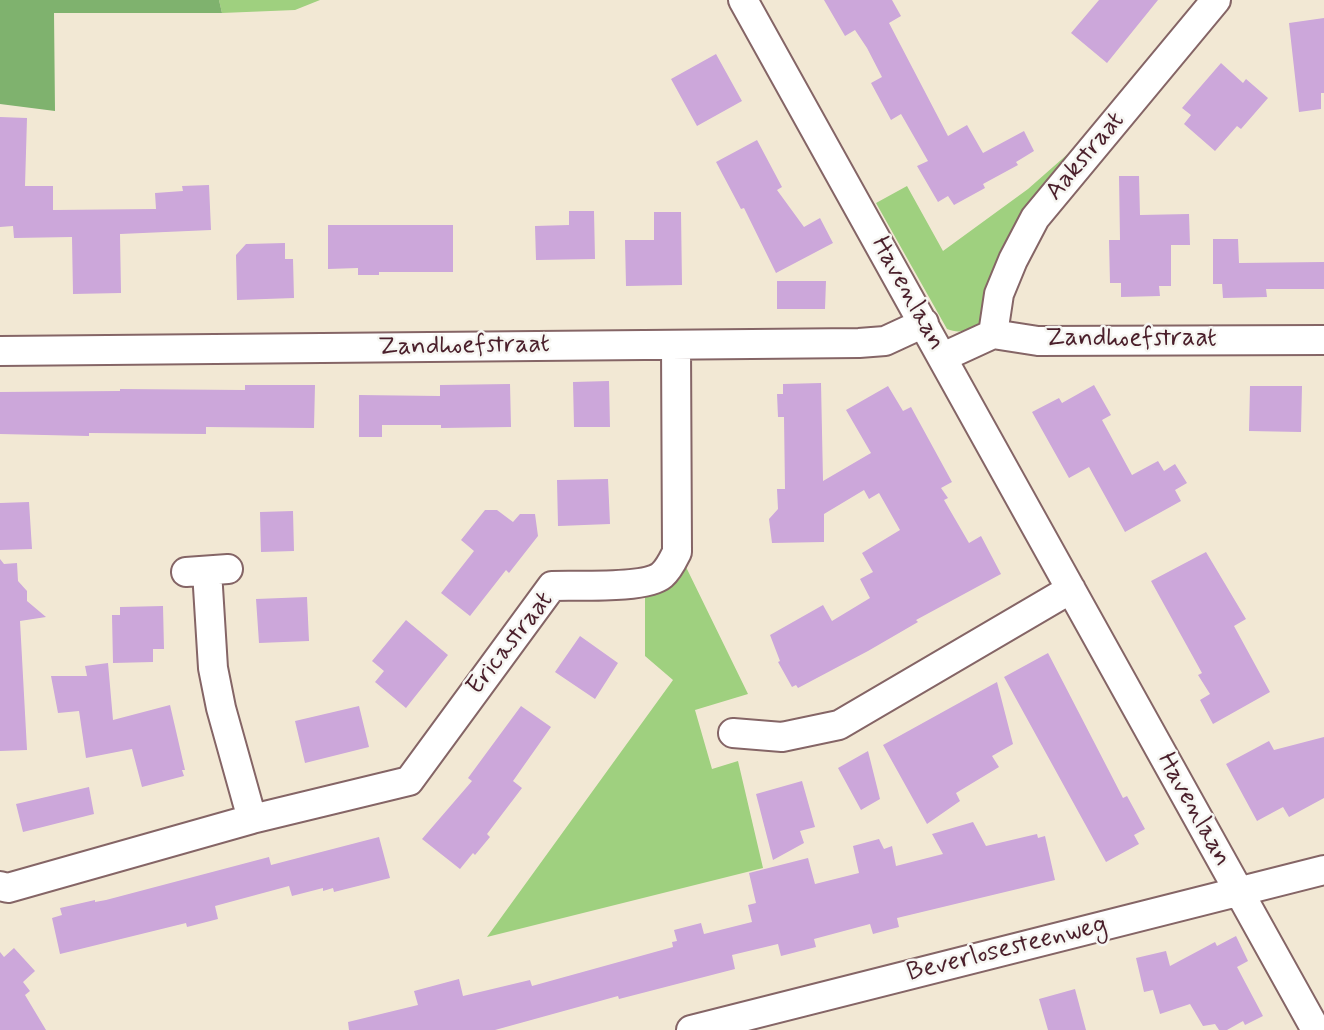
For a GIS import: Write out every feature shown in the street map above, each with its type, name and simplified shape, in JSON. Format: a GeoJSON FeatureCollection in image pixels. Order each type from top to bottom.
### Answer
{"type":"FeatureCollection","features":[{"type":"Feature","properties":{"kind":"street","name":"Havenlaan"},"geometry":{"type":"LineString","coordinates":[[743,0],[1316,1030]]}},
{"type":"Feature","properties":{"kind":"street","name":"Aakstraat"},"geometry":{"type":"LineString","coordinates":[[993,334],[999,294],[1035,218],[1216,0]]}},
{"type":"Feature","properties":{"kind":"street","name":"Zandhoefstraat"},"geometry":{"type":"LineString","coordinates":[[0,351],[885,341],[924,323]]}},
{"type":"Feature","properties":{"kind":"street","name":"Zandhoefstraat"},"geometry":{"type":"LineString","coordinates":[[993,334],[1038,341],[1324,340]]}},
{"type":"Feature","properties":{"kind":"street"},"geometry":{"type":"LineString","coordinates":[[943,357],[993,334]]}},
{"type":"Feature","properties":{"kind":"street","name":"Ericastraat"},"geometry":{"type":"LineString","coordinates":[[0,886],[8,888],[252,819],[409,781],[552,586],[646,583],[661,577],[670,566],[677,552],[676,345]]}},
{"type":"Feature","properties":{"kind":"street"},"geometry":{"type":"LineString","coordinates":[[207,571],[213,668],[221,708],[252,819]]}},
{"type":"Feature","properties":{"kind":"street"},"geometry":{"type":"LineString","coordinates":[[733,733],[782,737],[839,725],[1071,589]]}},
{"type":"Feature","properties":{"kind":"street","name":"Beverlosesteenweg"},"geometry":{"type":"LineString","coordinates":[[691,1030],[1324,870]]}},
{"type":"Feature","properties":{"kind":"green space"},"geometry":{"type":"Polygon","coordinates":[[[0,0],[219,0],[222,13],[54,13],[55,111],[0,104],[0,0]]]}},
{"type":"Feature","properties":{"kind":"green space"},"geometry":{"type":"Polygon","coordinates":[[[219,0],[320,0],[295,10],[222,13],[219,0]]]}},
{"type":"Feature","properties":{"kind":"green space"},"geometry":{"type":"Polygon","coordinates":[[[1087,137],[981,322],[965,331],[947,329],[876,203],[907,186],[943,251],[1028,189],[1087,137]]]}},
{"type":"Feature","properties":{"kind":"green space"},"geometry":{"type":"Polygon","coordinates":[[[686,567],[748,694],[695,710],[712,769],[738,761],[763,868],[487,937],[673,680],[645,656],[645,595],[670,588],[686,567]]]}},
{"type":"Feature","properties":{"kind":"building"},"geometry":{"type":"Polygon","coordinates":[[[824,0],[892,0],[901,16],[889,23],[948,136],[967,125],[983,153],[1024,131],[1034,151],[1016,162],[1018,165],[983,184],[985,188],[954,205],[948,196],[938,202],[917,166],[928,161],[901,114],[891,120],[871,83],[882,77],[867,48],[855,30],[845,36],[824,0]]]}},
{"type":"Feature","properties":{"kind":"building"},"geometry":{"type":"Polygon","coordinates":[[[1099,0],[1158,0],[1107,63],[1071,33],[1099,0]]]}},
{"type":"Feature","properties":{"kind":"building"},"geometry":{"type":"Polygon","coordinates":[[[1324,18],[1324,93],[1321,93],[1321,109],[1299,112],[1289,23],[1324,18]]]}},
{"type":"Feature","properties":{"kind":"building"},"geometry":{"type":"Polygon","coordinates":[[[716,54],[742,101],[697,126],[671,79],[716,54]]]}},
{"type":"Feature","properties":{"kind":"building"},"geometry":{"type":"Polygon","coordinates":[[[1221,63],[1243,83],[1246,79],[1268,98],[1241,129],[1237,126],[1215,151],[1184,124],[1191,115],[1182,108],[1221,63]]]}},
{"type":"Feature","properties":{"kind":"building"},"geometry":{"type":"Polygon","coordinates":[[[0,117],[27,118],[25,186],[53,186],[53,210],[156,209],[155,193],[183,191],[182,186],[209,185],[211,230],[120,234],[121,293],[73,294],[72,237],[14,238],[13,226],[0,227],[0,117]]]}},
{"type":"Feature","properties":{"kind":"building"},"geometry":{"type":"Polygon","coordinates":[[[757,140],[782,187],[777,190],[804,227],[820,218],[833,243],[776,273],[744,208],[741,209],[716,162],[757,140]]]}},
{"type":"Feature","properties":{"kind":"building"},"geometry":{"type":"Polygon","coordinates":[[[1119,176],[1139,176],[1140,215],[1189,214],[1190,245],[1171,245],[1171,286],[1159,286],[1160,296],[1121,297],[1121,283],[1110,283],[1109,240],[1120,240],[1119,176]]]}},
{"type":"Feature","properties":{"kind":"building"},"geometry":{"type":"Polygon","coordinates":[[[569,211],[594,211],[595,259],[536,260],[535,226],[569,225],[569,211]]]}},
{"type":"Feature","properties":{"kind":"building"},"geometry":{"type":"Polygon","coordinates":[[[654,212],[681,212],[682,285],[626,286],[625,240],[654,240],[654,212]]]}},
{"type":"Feature","properties":{"kind":"building"},"geometry":{"type":"Polygon","coordinates":[[[328,225],[453,225],[453,272],[379,272],[379,275],[358,275],[358,268],[328,269],[328,225]]]}},
{"type":"Feature","properties":{"kind":"building"},"geometry":{"type":"Polygon","coordinates":[[[1213,239],[1238,239],[1239,263],[1324,262],[1324,289],[1266,289],[1267,297],[1223,298],[1222,284],[1213,284],[1213,239]]]}},
{"type":"Feature","properties":{"kind":"building"},"geometry":{"type":"Polygon","coordinates":[[[285,243],[285,259],[293,259],[294,298],[237,300],[236,255],[246,244],[285,243]]]}},
{"type":"Feature","properties":{"kind":"building"},"geometry":{"type":"Polygon","coordinates":[[[777,281],[826,281],[825,309],[777,309],[777,281]]]}},
{"type":"Feature","properties":{"kind":"building"},"geometry":{"type":"Polygon","coordinates":[[[609,381],[610,427],[574,427],[573,382],[609,381]]]}},
{"type":"Feature","properties":{"kind":"building"},"geometry":{"type":"Polygon","coordinates":[[[821,383],[823,481],[871,453],[846,410],[888,386],[903,411],[911,407],[952,482],[941,488],[948,498],[944,500],[969,543],[981,536],[1001,574],[798,688],[796,685],[792,687],[778,662],[780,661],[770,635],[823,605],[832,621],[870,598],[860,579],[873,572],[862,553],[900,530],[879,493],[869,499],[864,490],[824,514],[824,542],[772,543],[769,519],[778,509],[777,489],[785,489],[784,417],[778,417],[777,394],[783,394],[783,384],[821,383]]]}},
{"type":"Feature","properties":{"kind":"building"},"geometry":{"type":"Polygon","coordinates":[[[510,384],[511,427],[382,425],[382,437],[359,437],[359,395],[440,396],[440,385],[510,384]]]}},
{"type":"Feature","properties":{"kind":"building"},"geometry":{"type":"Polygon","coordinates":[[[245,385],[315,385],[314,428],[206,427],[206,434],[0,434],[0,392],[245,390],[245,385]]]}},
{"type":"Feature","properties":{"kind":"building"},"geometry":{"type":"Polygon","coordinates":[[[1094,385],[1111,415],[1102,420],[1132,475],[1158,461],[1164,471],[1175,464],[1187,483],[1175,490],[1181,501],[1125,532],[1089,467],[1069,478],[1032,412],[1059,398],[1062,403],[1094,385]]]}},
{"type":"Feature","properties":{"kind":"building"},"geometry":{"type":"Polygon","coordinates":[[[1250,386],[1302,386],[1301,432],[1249,431],[1250,386]]]}},
{"type":"Feature","properties":{"kind":"building"},"geometry":{"type":"Polygon","coordinates":[[[608,479],[610,524],[558,526],[557,480],[608,479]]]}},
{"type":"Feature","properties":{"kind":"building"},"geometry":{"type":"Polygon","coordinates":[[[29,502],[32,549],[0,550],[0,503],[29,502]]]}},
{"type":"Feature","properties":{"kind":"building"},"geometry":{"type":"Polygon","coordinates":[[[485,510],[497,510],[513,522],[520,514],[535,514],[538,536],[509,573],[506,570],[470,616],[441,593],[474,551],[461,540],[485,510]]]}},
{"type":"Feature","properties":{"kind":"building"},"geometry":{"type":"Polygon","coordinates":[[[293,511],[294,551],[261,552],[260,512],[293,511]]]}},
{"type":"Feature","properties":{"kind":"building"},"geometry":{"type":"Polygon","coordinates":[[[1206,552],[1246,619],[1234,626],[1270,692],[1213,724],[1200,700],[1210,694],[1198,675],[1202,673],[1151,581],[1206,552]]]}},
{"type":"Feature","properties":{"kind":"building"},"geometry":{"type":"Polygon","coordinates":[[[0,559],[4,564],[17,563],[18,581],[27,591],[27,601],[46,617],[20,621],[27,750],[0,751],[0,559]]]}},
{"type":"Feature","properties":{"kind":"building"},"geometry":{"type":"Polygon","coordinates":[[[307,597],[309,641],[259,643],[256,599],[307,597]]]}},
{"type":"Feature","properties":{"kind":"building"},"geometry":{"type":"Polygon","coordinates":[[[163,606],[164,649],[153,649],[153,662],[113,663],[112,615],[120,615],[120,607],[163,606]]]}},
{"type":"Feature","properties":{"kind":"building"},"geometry":{"type":"Polygon","coordinates":[[[406,620],[448,655],[406,708],[375,682],[384,671],[372,661],[406,620]]]}},
{"type":"Feature","properties":{"kind":"building"},"geometry":{"type":"Polygon","coordinates":[[[580,636],[618,663],[595,699],[555,672],[580,636]]]}},
{"type":"Feature","properties":{"kind":"building"},"geometry":{"type":"Polygon","coordinates":[[[1048,653],[1123,798],[1127,796],[1145,829],[1134,835],[1139,844],[1106,862],[1004,677],[1048,653]]]}},
{"type":"Feature","properties":{"kind":"building"},"geometry":{"type":"Polygon","coordinates":[[[108,663],[113,720],[170,705],[185,770],[182,770],[184,776],[142,787],[132,749],[86,758],[79,711],[58,713],[51,676],[87,676],[85,666],[108,663]]]}},
{"type":"Feature","properties":{"kind":"building"},"geometry":{"type":"Polygon","coordinates":[[[997,682],[1013,744],[992,756],[999,767],[956,793],[960,801],[927,824],[883,745],[997,682]]]}},
{"type":"Feature","properties":{"kind":"building"},"geometry":{"type":"Polygon","coordinates":[[[359,706],[369,747],[305,763],[295,721],[359,706]]]}},
{"type":"Feature","properties":{"kind":"building"},"geometry":{"type":"Polygon","coordinates":[[[521,706],[551,727],[513,781],[522,788],[487,834],[490,837],[460,869],[422,839],[472,781],[468,778],[521,706]]]}},
{"type":"Feature","properties":{"kind":"building"},"geometry":{"type":"Polygon","coordinates":[[[1324,737],[1324,798],[1289,817],[1283,807],[1257,821],[1226,764],[1269,741],[1274,750],[1324,737]]]}},
{"type":"Feature","properties":{"kind":"building"},"geometry":{"type":"Polygon","coordinates":[[[868,751],[880,799],[861,810],[838,768],[868,751]]]}},
{"type":"Feature","properties":{"kind":"building"},"geometry":{"type":"Polygon","coordinates":[[[802,781],[815,827],[800,831],[804,843],[773,860],[756,794],[802,781]]]}},
{"type":"Feature","properties":{"kind":"building"},"geometry":{"type":"Polygon","coordinates":[[[89,787],[94,814],[23,832],[16,804],[89,787]]]}},
{"type":"Feature","properties":{"kind":"building"},"geometry":{"type":"Polygon","coordinates":[[[973,822],[986,846],[1037,834],[1038,838],[1045,836],[1055,880],[897,918],[899,927],[873,934],[870,924],[814,939],[816,947],[781,956],[778,944],[732,955],[735,969],[619,999],[618,996],[495,1030],[349,1030],[348,1022],[418,1005],[414,991],[459,979],[463,996],[530,980],[532,986],[673,947],[672,942],[677,941],[674,930],[701,923],[704,934],[752,922],[748,905],[756,903],[749,873],[808,858],[815,884],[859,873],[853,846],[879,839],[884,849],[892,846],[896,866],[943,854],[932,834],[973,822]]]}},
{"type":"Feature","properties":{"kind":"building"},"geometry":{"type":"Polygon","coordinates":[[[379,837],[390,878],[334,892],[333,888],[323,891],[323,888],[292,896],[289,886],[215,906],[218,919],[187,927],[186,923],[60,954],[52,918],[62,915],[60,908],[106,900],[269,857],[271,865],[379,837]]]}},
{"type":"Feature","properties":{"kind":"building"},"geometry":{"type":"Polygon","coordinates":[[[1236,936],[1248,961],[1237,967],[1263,1016],[1245,1025],[1243,1021],[1227,1030],[1219,1030],[1215,1024],[1203,1026],[1190,1004],[1160,1014],[1153,990],[1144,992],[1136,958],[1166,951],[1170,966],[1215,942],[1217,946],[1236,936]]]}},
{"type":"Feature","properties":{"kind":"building"},"geometry":{"type":"Polygon","coordinates":[[[14,948],[35,971],[23,982],[30,991],[25,995],[46,1030],[0,1030],[0,952],[4,957],[14,948]]]}},
{"type":"Feature","properties":{"kind":"building"},"geometry":{"type":"Polygon","coordinates":[[[1075,989],[1086,1030],[1048,1030],[1039,999],[1075,989]]]}}]}
